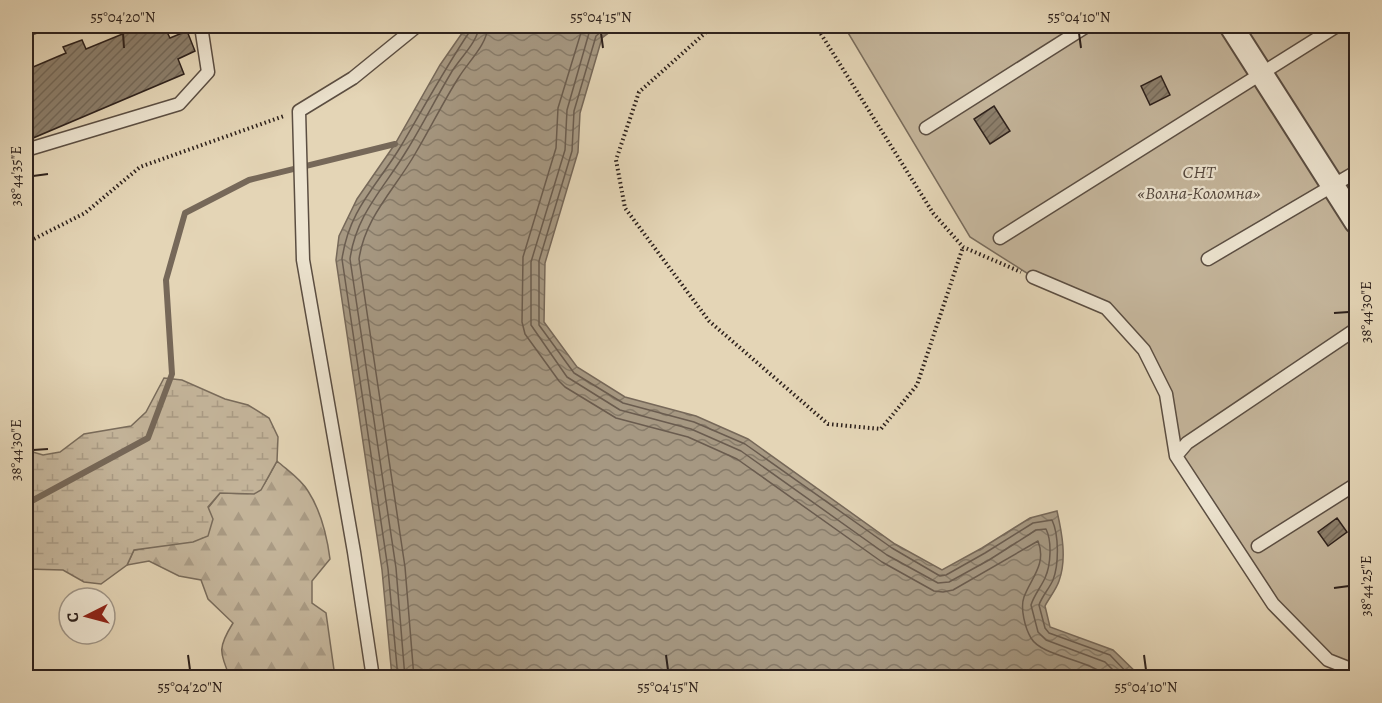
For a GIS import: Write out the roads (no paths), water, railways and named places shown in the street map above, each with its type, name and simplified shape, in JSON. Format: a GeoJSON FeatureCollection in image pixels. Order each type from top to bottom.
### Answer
{"type":"FeatureCollection","features":[{"type":"Feature","properties":{"kind":"street"},"geometry":{"type":"LineString","coordinates":[[1231,26],[1356,222]]}},
{"type":"Feature","properties":{"kind":"lane"},"geometry":{"type":"LineString","coordinates":[[26,30],[37,26]]}},
{"type":"Feature","properties":{"kind":"lane"},"geometry":{"type":"LineString","coordinates":[[26,150],[179,104],[208,72],[201,26]]}},
{"type":"Feature","properties":{"kind":"lane"},"geometry":{"type":"LineString","coordinates":[[373,678],[354,552],[303,260],[299,111],[353,78],[417,26]]}},
{"type":"Feature","properties":{"kind":"lane"},"geometry":{"type":"LineString","coordinates":[[926,128],[1087,26]]}},
{"type":"Feature","properties":{"kind":"lane"},"geometry":{"type":"LineString","coordinates":[[1000,238],[1337,26]]}},
{"type":"Feature","properties":{"kind":"lane"},"geometry":{"type":"LineString","coordinates":[[1208,259],[1356,172]]}},
{"type":"Feature","properties":{"kind":"lane"},"geometry":{"type":"LineString","coordinates":[[1033,277],[1106,308],[1144,350],[1166,394],[1176,456],[1273,604],[1328,660],[1356,671]]}},
{"type":"Feature","properties":{"kind":"lane"},"geometry":{"type":"LineString","coordinates":[[1176,456],[1187,443],[1356,328]]}},
{"type":"Feature","properties":{"kind":"lane"},"geometry":{"type":"LineString","coordinates":[[1258,546],[1356,484]]}},
{"type":"Feature","properties":{"kind":"water"},"geometry":{"type":"Polygon","coordinates":[[[467,26],[618,26],[602,38],[580,113],[578,152],[545,263],[544,322],[577,367],[625,397],[696,416],[748,439],[895,544],[942,570],[1030,518],[1057,511],[1062,537],[1063,564],[1058,584],[1045,606],[1050,627],[1113,650],[1141,677],[392,677],[382,570],[336,260],[339,236],[357,199],[395,144],[440,65],[467,26]]]}},
{"type":"Feature","properties":{"kind":"waterway"},"geometry":{"type":"LineString","coordinates":[[26,504],[148,438],[172,374],[166,280],[185,213],[249,180],[395,144]]}},
{"type":"Feature","properties":{"kind":"park label","name":"СНТ «Волна-Коломна»"},"geometry":{"type":"Point","coordinates":[1199,182]}}]}
